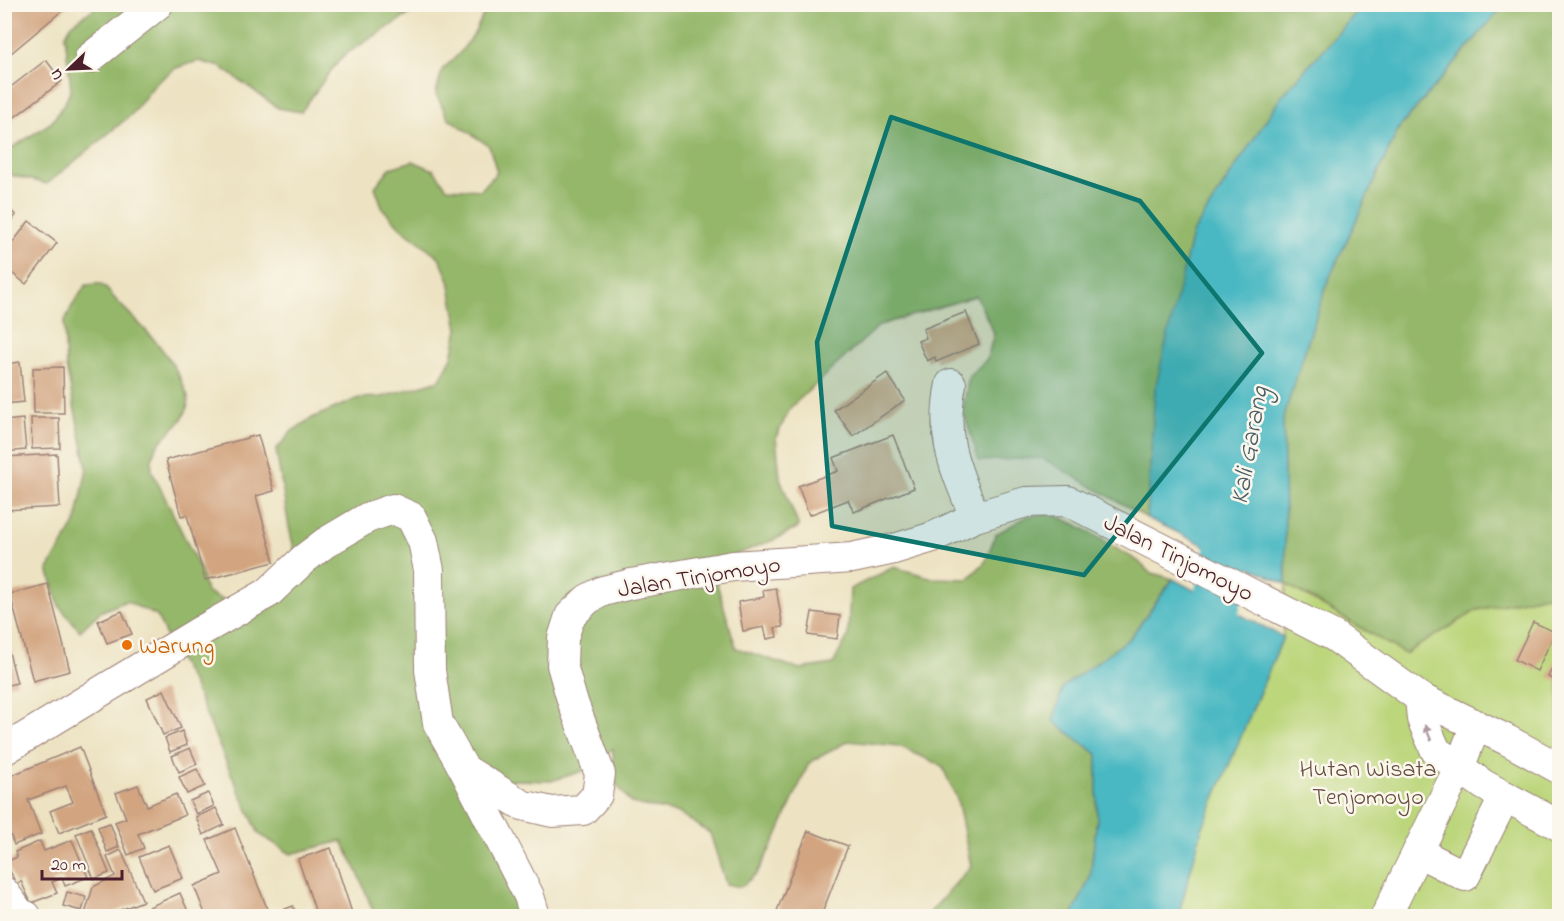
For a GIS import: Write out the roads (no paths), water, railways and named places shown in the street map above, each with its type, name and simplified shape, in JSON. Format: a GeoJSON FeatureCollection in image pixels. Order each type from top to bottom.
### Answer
{"type":"FeatureCollection","features":[{"type":"Feature","properties":{"kind":"street"},"geometry":{"type":"LineString","coordinates":[[90,58],[158,4]]}},
{"type":"Feature","properties":{"kind":"street"},"geometry":{"type":"LineString","coordinates":[[951,384],[946,407],[947,435],[956,470],[975,517]]}},
{"type":"Feature","properties":{"kind":"street","name":"Jalan Tinjomoyo"},"geometry":{"type":"LineString","coordinates":[[4,750],[268,592],[325,543],[367,518],[393,509],[411,517],[423,541],[429,570],[430,670],[438,723],[464,769],[522,805],[552,812],[583,810],[597,795],[600,774],[572,700],[562,665],[563,638],[570,616],[588,599],[603,591],[631,584],[733,566],[852,558],[894,549],[933,537],[975,517],[1026,502],[1068,501],[1334,636],[1420,698],[1560,769]]}},
{"type":"Feature","properties":{"kind":"street"},"geometry":{"type":"LineString","coordinates":[[1420,698],[1422,719],[1436,751],[1505,796],[1560,826]]}},
{"type":"Feature","properties":{"kind":"street"},"geometry":{"type":"LineString","coordinates":[[1386,916],[1459,768],[1476,725]]}},
{"type":"Feature","properties":{"kind":"street"},"geometry":{"type":"LineString","coordinates":[[464,769],[529,896],[535,916]]}},
{"type":"Feature","properties":{"kind":"street"},"geometry":{"type":"LineString","coordinates":[[1418,852],[1465,876],[1505,796]]}},
{"type":"Feature","properties":{"kind":"street"},"geometry":{"type":"LineString","coordinates":[[4,892],[20,914],[26,916]]}},
{"type":"Feature","properties":{"kind":"water"},"geometry":{"type":"Polygon","coordinates":[[[1364,4],[1504,5],[1399,128],[1327,283],[1283,418],[1286,584],[1147,518],[1155,389],[1192,234],[1281,97],[1364,4]]]}},
{"type":"Feature","properties":{"kind":"water"},"geometry":{"type":"Polygon","coordinates":[[[1173,579],[1283,637],[1202,829],[1178,916],[1072,916],[1090,878],[1097,819],[1097,754],[1053,721],[1063,687],[1130,638],[1173,579]]]}},
{"type":"Feature","properties":{"kind":"waterway","name":"Kali Garang"},"geometry":{"type":"LineString","coordinates":[[1203,666],[1241,490]]}},
{"type":"Feature","properties":{"kind":"place","name":"Warung"},"geometry":{"type":"Point","coordinates":[127,645]}},
{"type":"Feature","properties":{"kind":"park label","name":"Hutan Wisata Tenjomoyo"},"geometry":{"type":"Point","coordinates":[1368,782]}}]}
